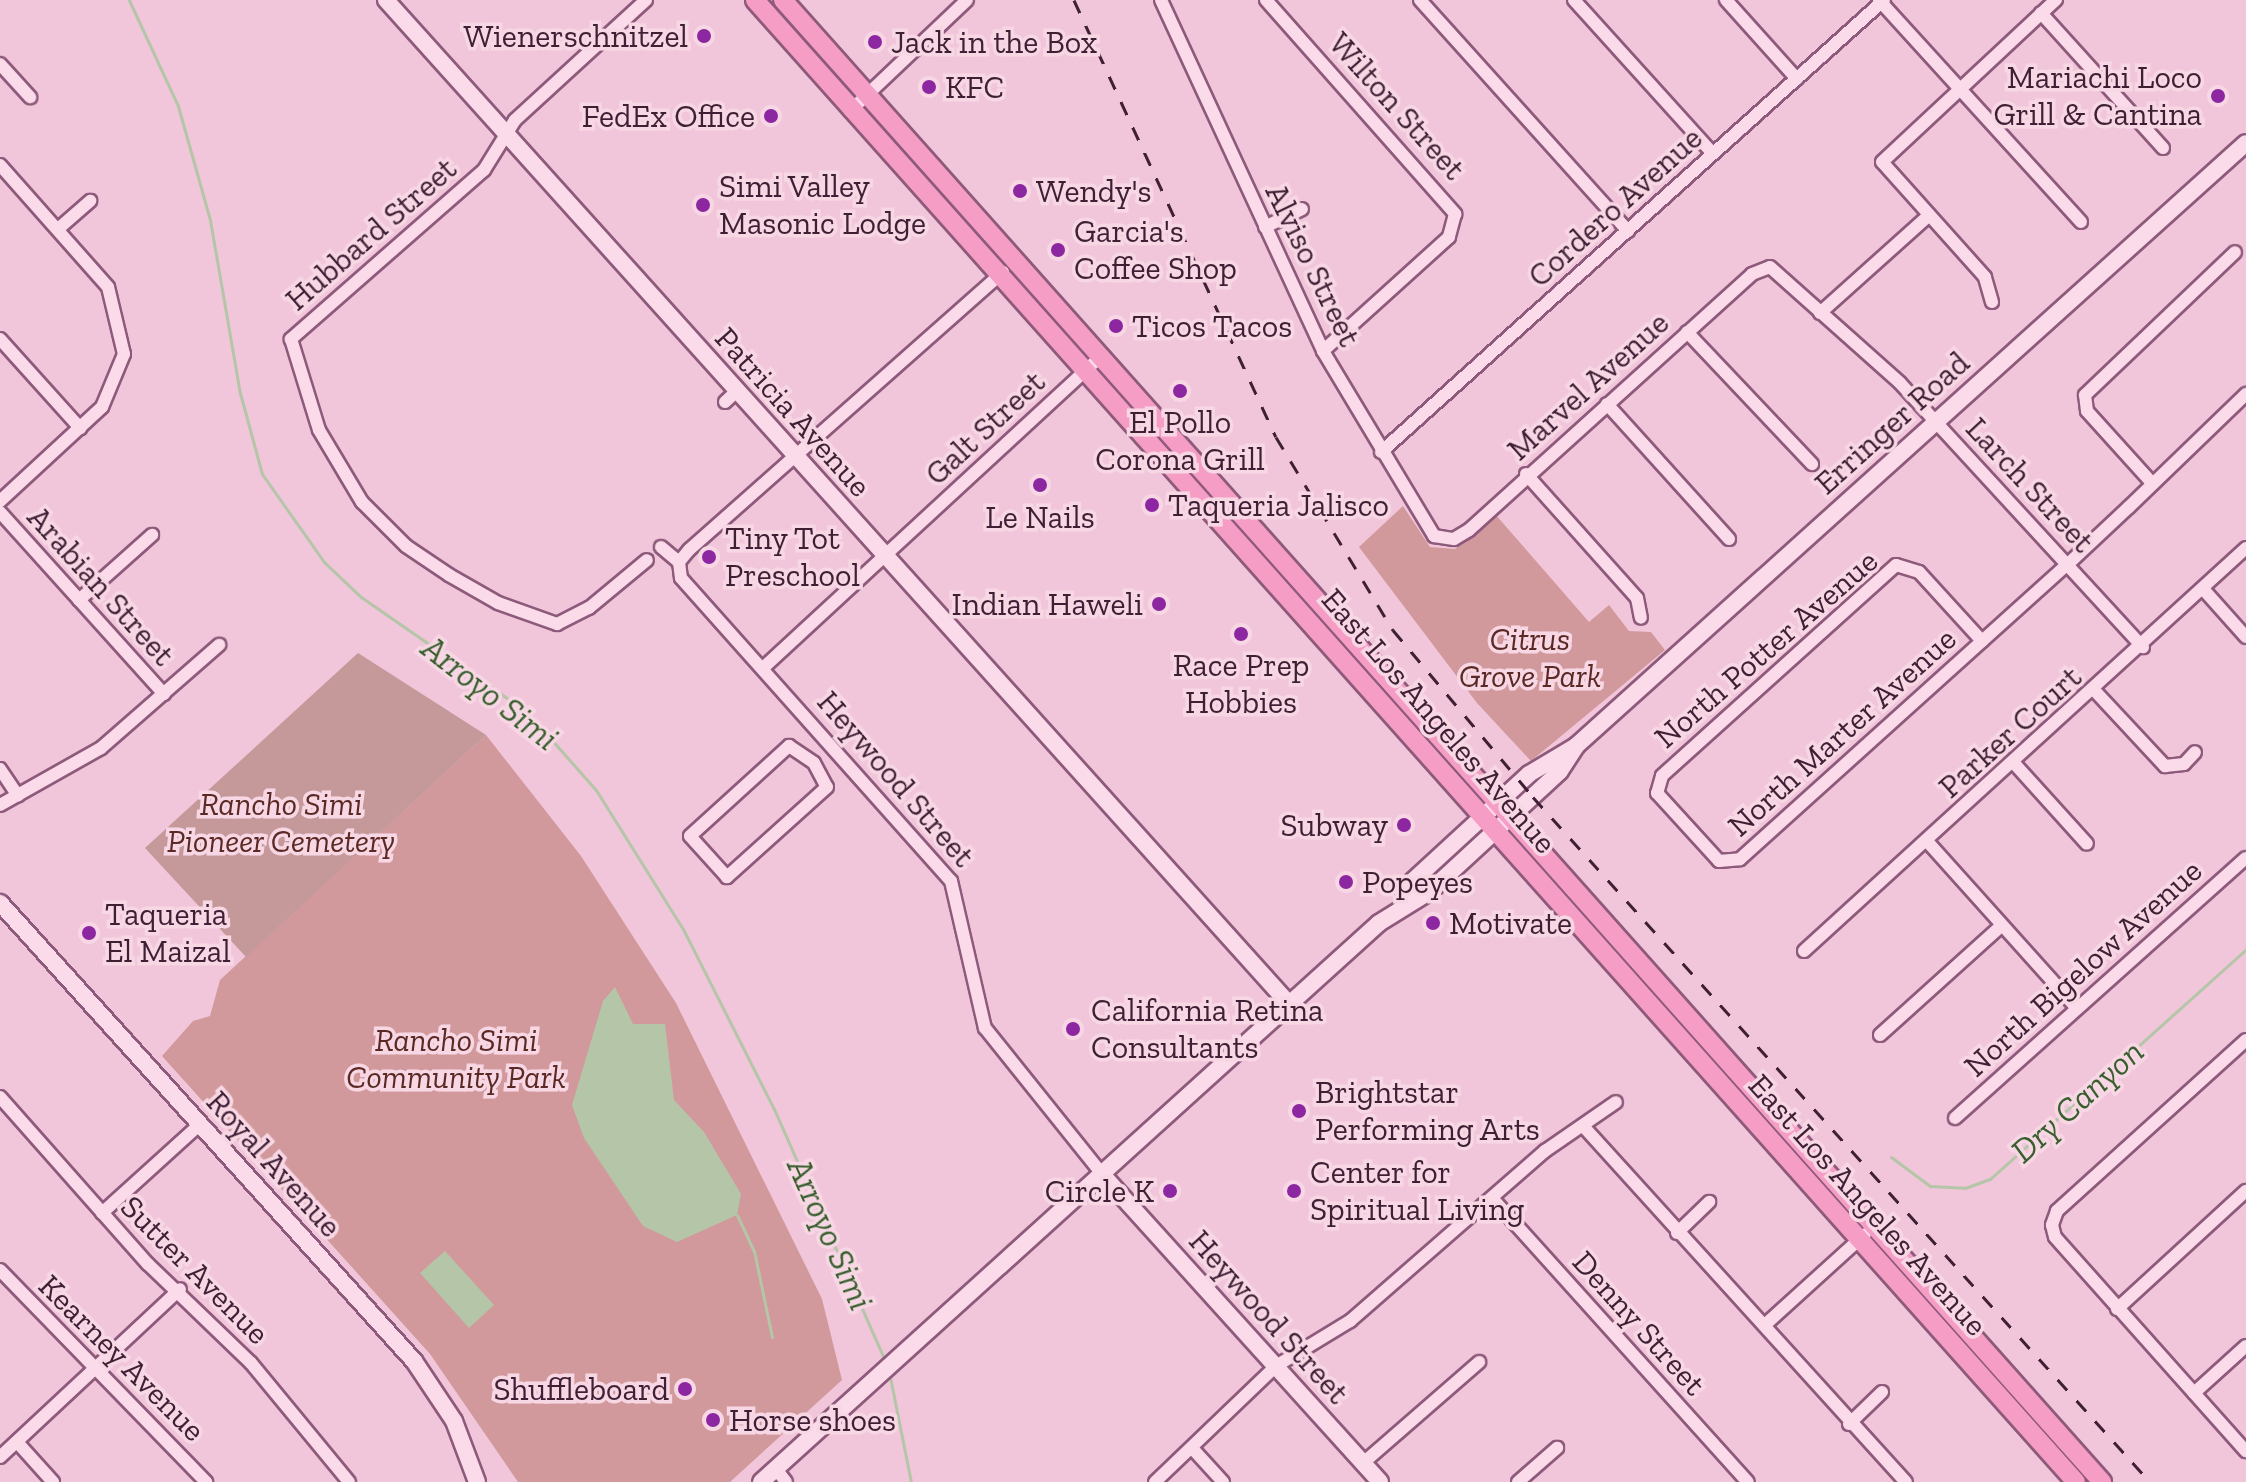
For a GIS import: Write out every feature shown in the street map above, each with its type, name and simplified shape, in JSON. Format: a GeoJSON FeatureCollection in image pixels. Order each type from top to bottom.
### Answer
{"type":"FeatureCollection","features":[{"type":"Feature","properties":{"kind":"main road","name":"Patricia Avenue"},"geometry":{"type":"LineString","coordinates":[[386,0],[507,134],[731,396],[796,456],[1289,1004]]}},
{"type":"Feature","properties":{"kind":"main road","name":"East Los Angeles Avenue"},"geometry":{"type":"LineString","coordinates":[[755,0],[850,111],[1008,268],[1094,362],[1494,819],[1866,1234],[2076,1482]]}},
{"type":"Feature","properties":{"kind":"main road","name":"East Los Angeles Avenue"},"geometry":{"type":"LineString","coordinates":[[783,0],[1008,268]]}},
{"type":"Feature","properties":{"kind":"main road","name":"Erringer Road"},"geometry":{"type":"LineString","coordinates":[[761,1482],[781,1475],[860,1389],[1403,902],[1415,903],[1494,819],[2246,143]]}},
{"type":"Feature","properties":{"kind":"main road","name":"Royal Avenue"},"geometry":{"type":"LineString","coordinates":[[0,903],[429,1381],[477,1482]]}},
{"type":"Feature","properties":{"kind":"main road","name":"Heywood Street"},"geometry":{"type":"LineString","coordinates":[[1101,1173],[1380,1482]]}},
{"type":"Feature","properties":{"kind":"main road","name":"East Los Angeles Avenue"},"geometry":{"type":"LineString","coordinates":[[1866,1234],[2102,1482]]}},
{"type":"Feature","properties":{"kind":"street","name":"Hubbard Street"},"geometry":{"type":"LineString","coordinates":[[646,0],[507,134],[484,170],[291,339],[297,375],[319,430],[362,502],[406,546],[498,603],[557,624],[589,608],[647,560]]}},
{"type":"Feature","properties":{"kind":"street"},"geometry":{"type":"LineString","coordinates":[[850,111],[967,0]]}},
{"type":"Feature","properties":{"kind":"street","name":"Alviso Street"},"geometry":{"type":"LineString","coordinates":[[1161,0],[1323,351],[1427,530],[1440,538]]}},
{"type":"Feature","properties":{"kind":"street","name":"Wilton Street"},"geometry":{"type":"LineString","coordinates":[[1266,0],[1455,214],[1449,237],[1323,351]]}},
{"type":"Feature","properties":{"kind":"street"},"geometry":{"type":"LineString","coordinates":[[1420,0],[1628,231]]}},
{"type":"Feature","properties":{"kind":"street"},"geometry":{"type":"LineString","coordinates":[[1574,0],[1713,154]]}},
{"type":"Feature","properties":{"kind":"street"},"geometry":{"type":"LineString","coordinates":[[1726,0],[1797,79]]}},
{"type":"Feature","properties":{"kind":"street"},"geometry":{"type":"LineString","coordinates":[[1992,302],[1985,277],[1926,218],[1882,162],[1959,87],[2056,0]]}},
{"type":"Feature","properties":{"kind":"street"},"geometry":{"type":"LineString","coordinates":[[1882,1],[2081,222]]}},
{"type":"Feature","properties":{"kind":"street","name":"Cordero Avenue"},"geometry":{"type":"LineString","coordinates":[[1381,452],[1882,1]]}},
{"type":"Feature","properties":{"kind":"street"},"geometry":{"type":"LineString","coordinates":[[2041,13],[2163,148]]}},
{"type":"Feature","properties":{"kind":"street"},"geometry":{"type":"LineString","coordinates":[[0,64],[30,97]]}},
{"type":"Feature","properties":{"kind":"street"},"geometry":{"type":"LineString","coordinates":[[0,165],[108,287],[124,354],[111,394],[80,428],[0,501]]}},
{"type":"Feature","properties":{"kind":"street"},"geometry":{"type":"LineString","coordinates":[[58,229],[90,201]]}},
{"type":"Feature","properties":{"kind":"street"},"geometry":{"type":"LineString","coordinates":[[1265,227],[1302,209]]}},
{"type":"Feature","properties":{"kind":"street"},"geometry":{"type":"LineString","coordinates":[[1820,313],[1926,218]]}},
{"type":"Feature","properties":{"kind":"street"},"geometry":{"type":"LineString","coordinates":[[2152,483],[2087,411],[2085,395],[2235,252]]}},
{"type":"Feature","properties":{"kind":"street","name":"Larch Street"},"geometry":{"type":"LineString","coordinates":[[1770,267],[1936,422],[2143,647]]}},
{"type":"Feature","properties":{"kind":"street","name":"Marvel Avenue"},"geometry":{"type":"LineString","coordinates":[[1440,538],[1469,530],[1526,474],[1752,274],[1770,267]]}},
{"type":"Feature","properties":{"kind":"street"},"geometry":{"type":"LineString","coordinates":[[661,547],[679,562],[1008,268]]}},
{"type":"Feature","properties":{"kind":"street"},"geometry":{"type":"LineString","coordinates":[[1687,332],[1812,464]]}},
{"type":"Feature","properties":{"kind":"street"},"geometry":{"type":"LineString","coordinates":[[0,339],[80,428]]}},
{"type":"Feature","properties":{"kind":"street","name":"Galt Street"},"geometry":{"type":"LineString","coordinates":[[763,668],[1094,362]]}},
{"type":"Feature","properties":{"kind":"street","name":"North Marter Avenue"},"geometry":{"type":"LineString","coordinates":[[1657,787],[1714,856],[1733,863],[2068,564],[2246,394]]}},
{"type":"Feature","properties":{"kind":"street"},"geometry":{"type":"LineString","coordinates":[[1607,404],[1729,539]]}},
{"type":"Feature","properties":{"kind":"street"},"geometry":{"type":"LineString","coordinates":[[1526,474],[1637,598],[1641,618]]}},
{"type":"Feature","properties":{"kind":"street","name":"Arabian Street"},"geometry":{"type":"LineString","coordinates":[[0,512],[164,694]]}},
{"type":"Feature","properties":{"kind":"street"},"geometry":{"type":"LineString","coordinates":[[79,600],[152,535]]}},
{"type":"Feature","properties":{"kind":"street","name":"Parker Court"},"geometry":{"type":"LineString","coordinates":[[1804,951],[2095,691],[2246,548]]}},
{"type":"Feature","properties":{"kind":"street","name":"Heywood Street"},"geometry":{"type":"LineString","coordinates":[[679,562],[681,578],[951,881],[985,1028],[1101,1173]]}},
{"type":"Feature","properties":{"kind":"street","name":"North Potter Avenue"},"geometry":{"type":"LineString","coordinates":[[1657,787],[1896,565],[1919,572],[1982,641]]}},
{"type":"Feature","properties":{"kind":"street"},"geometry":{"type":"LineString","coordinates":[[2204,590],[2246,637]]}},
{"type":"Feature","properties":{"kind":"street"},"geometry":{"type":"LineString","coordinates":[[0,805],[101,748],[219,645]]}},
{"type":"Feature","properties":{"kind":"street"},"geometry":{"type":"LineString","coordinates":[[2095,691],[2165,766],[2184,764],[2195,752]]}},
{"type":"Feature","properties":{"kind":"street"},"geometry":{"type":"LineString","coordinates":[[814,763],[832,745]]}},
{"type":"Feature","properties":{"kind":"street"},"geometry":{"type":"LineString","coordinates":[[789,746],[814,763],[827,787],[727,877],[690,836],[789,746]]}},
{"type":"Feature","properties":{"kind":"street"},"geometry":{"type":"LineString","coordinates":[[2013,762],[2087,844]]}},
{"type":"Feature","properties":{"kind":"street"},"geometry":{"type":"LineString","coordinates":[[0,769],[18,796]]}},
{"type":"Feature","properties":{"kind":"street"},"geometry":{"type":"LineString","coordinates":[[1926,840],[2077,1008]]}},
{"type":"Feature","properties":{"kind":"street","name":"North Bigelow Avenue"},"geometry":{"type":"LineString","coordinates":[[1955,1118],[2246,858]]}},
{"type":"Feature","properties":{"kind":"street"},"geometry":{"type":"LineString","coordinates":[[1880,1035],[2002,925]]}},
{"type":"Feature","properties":{"kind":"street"},"geometry":{"type":"LineString","coordinates":[[2246,1040],[2057,1211],[2052,1225],[2117,1309],[2246,1451]]}},
{"type":"Feature","properties":{"kind":"street","name":"Sutter Avenue"},"geometry":{"type":"LineString","coordinates":[[0,1097],[102,1213],[180,1289],[324,1445],[349,1482]]}},
{"type":"Feature","properties":{"kind":"street"},"geometry":{"type":"LineString","coordinates":[[1155,1482],[1276,1366],[1350,1321],[1492,1198],[1616,1102]]}},
{"type":"Feature","properties":{"kind":"street"},"geometry":{"type":"LineString","coordinates":[[102,1213],[200,1124]]}},
{"type":"Feature","properties":{"kind":"street"},"geometry":{"type":"LineString","coordinates":[[1584,1127],[1677,1233],[1767,1323],[1849,1424],[1906,1482]]}},
{"type":"Feature","properties":{"kind":"street"},"geometry":{"type":"LineString","coordinates":[[2117,1309],[2246,1191]]}},
{"type":"Feature","properties":{"kind":"street","name":"Denny Street"},"geometry":{"type":"LineString","coordinates":[[1492,1198],[1748,1482]]}},
{"type":"Feature","properties":{"kind":"street"},"geometry":{"type":"LineString","coordinates":[[1677,1233],[1709,1202]]}},
{"type":"Feature","properties":{"kind":"street"},"geometry":{"type":"LineString","coordinates":[[1767,1323],[1866,1234]]}},
{"type":"Feature","properties":{"kind":"street","name":"Kearney Avenue"},"geometry":{"type":"LineString","coordinates":[[0,1270],[96,1365],[206,1482]]}},
{"type":"Feature","properties":{"kind":"street"},"geometry":{"type":"LineString","coordinates":[[0,1291],[10,1281]]}},
{"type":"Feature","properties":{"kind":"street"},"geometry":{"type":"LineString","coordinates":[[0,1457],[180,1289]]}},
{"type":"Feature","properties":{"kind":"street"},"geometry":{"type":"LineString","coordinates":[[2194,1393],[2246,1346]]}},
{"type":"Feature","properties":{"kind":"street"},"geometry":{"type":"LineString","coordinates":[[1363,1463],[1479,1362]]}},
{"type":"Feature","properties":{"kind":"street"},"geometry":{"type":"LineString","coordinates":[[1849,1424],[1882,1392]]}},
{"type":"Feature","properties":{"kind":"street"},"geometry":{"type":"LineString","coordinates":[[17,1442],[53,1482]]}},
{"type":"Feature","properties":{"kind":"street"},"geometry":{"type":"LineString","coordinates":[[1192,1448],[1223,1482]]}},
{"type":"Feature","properties":{"kind":"street"},"geometry":{"type":"LineString","coordinates":[[1518,1482],[1557,1448]]}},
{"type":"Feature","properties":{"kind":"green space","name":"Citrus Grove Park"},"geometry":{"type":"Polygon","coordinates":[[[1403,506],[1430,547],[1455,549],[1495,514],[1589,622],[1609,605],[1629,631],[1651,632],[1665,650],[1531,761],[1477,703],[1359,547],[1403,506]]]}},
{"type":"Feature","properties":{"kind":"green space","name":"Rancho Simi Pioneer Cemetery"},"geometry":{"type":"Polygon","coordinates":[[[358,653],[486,735],[246,957],[145,848],[358,653]]]}},
{"type":"Feature","properties":{"kind":"green space","name":"Rancho Simi Community Park"},"geometry":{"type":"Polygon","coordinates":[[[486,735],[581,856],[676,1003],[822,1299],[842,1380],[730,1482],[518,1482],[430,1354],[162,1056],[193,1021],[210,1016],[220,980],[486,735]]]}},
{"type":"Feature","properties":{"kind":"shaded area"},"geometry":{"type":"Polygon","coordinates":[[[615,987],[633,1024],[665,1024],[674,1100],[704,1132],[741,1194],[737,1215],[677,1242],[643,1226],[584,1138],[572,1105],[603,1001],[615,987]]]}},
{"type":"Feature","properties":{"kind":"shaded area"},"geometry":{"type":"Polygon","coordinates":[[[445,1251],[494,1305],[469,1328],[420,1273],[445,1251]]]}},
{"type":"Feature","properties":{"kind":"waterway","name":"Arroyo Simi"},"geometry":{"type":"LineString","coordinates":[[129,0],[178,106],[210,220],[240,393],[262,474],[324,562],[361,597],[527,712],[596,790],[683,929],[774,1109],[885,1361]]}},
{"type":"Feature","properties":{"kind":"waterway","name":"Dry Canyon"},"geometry":{"type":"LineString","coordinates":[[1891,1157],[1930,1186],[1965,1188],[1990,1179],[2246,949]]}},
{"type":"Feature","properties":{"kind":"waterway"},"geometry":{"type":"LineString","coordinates":[[737,1215],[754,1251],[772,1337]]}},
{"type":"Feature","properties":{"kind":"waterway","name":"Arroyo Simi"},"geometry":{"type":"LineString","coordinates":[[889,1372],[911,1482]]}},
{"type":"Feature","properties":{"kind":"railway"},"geometry":{"type":"LineString","coordinates":[[1074,0],[1276,437],[1393,630],[1533,797],[2150,1482]]}},
{"type":"Feature","properties":{"kind":"place","name":"Wienerschnitzel"},"geometry":{"type":"Point","coordinates":[704,36]}},
{"type":"Feature","properties":{"kind":"place","name":"Jack in the Box"},"geometry":{"type":"Point","coordinates":[875,42]}},
{"type":"Feature","properties":{"kind":"place","name":"KFC"},"geometry":{"type":"Point","coordinates":[929,87]}},
{"type":"Feature","properties":{"kind":"place","name":"Mariachi Loco Grill & Cantina"},"geometry":{"type":"Point","coordinates":[2218,96]}},
{"type":"Feature","properties":{"kind":"place","name":"FedEx Office"},"geometry":{"type":"Point","coordinates":[771,116]}},
{"type":"Feature","properties":{"kind":"place","name":"Wendy's"},"geometry":{"type":"Point","coordinates":[1020,191]}},
{"type":"Feature","properties":{"kind":"place","name":"Simi Valley Masonic Lodge"},"geometry":{"type":"Point","coordinates":[703,205]}},
{"type":"Feature","properties":{"kind":"place","name":"Garcia's Coffee Shop"},"geometry":{"type":"Point","coordinates":[1058,250]}},
{"type":"Feature","properties":{"kind":"place","name":"Ticos Tacos"},"geometry":{"type":"Point","coordinates":[1116,326]}},
{"type":"Feature","properties":{"kind":"place","name":"El Pollo Corona Grill"},"geometry":{"type":"Point","coordinates":[1180,391]}},
{"type":"Feature","properties":{"kind":"place","name":"Le Nails"},"geometry":{"type":"Point","coordinates":[1040,485]}},
{"type":"Feature","properties":{"kind":"place","name":"Taqueria Jalisco"},"geometry":{"type":"Point","coordinates":[1152,505]}},
{"type":"Feature","properties":{"kind":"place","name":"Tiny Tot Preschool"},"geometry":{"type":"Point","coordinates":[709,557]}},
{"type":"Feature","properties":{"kind":"place","name":"Indian Haweli"},"geometry":{"type":"Point","coordinates":[1159,604]}},
{"type":"Feature","properties":{"kind":"place","name":"Race Prep Hobbies"},"geometry":{"type":"Point","coordinates":[1241,634]}},
{"type":"Feature","properties":{"kind":"place","name":"Subway"},"geometry":{"type":"Point","coordinates":[1404,825]}},
{"type":"Feature","properties":{"kind":"place","name":"Popeyes"},"geometry":{"type":"Point","coordinates":[1346,882]}},
{"type":"Feature","properties":{"kind":"place","name":"Motivate"},"geometry":{"type":"Point","coordinates":[1433,923]}},
{"type":"Feature","properties":{"kind":"place","name":"Taqueria El Maizal"},"geometry":{"type":"Point","coordinates":[89,933]}},
{"type":"Feature","properties":{"kind":"place","name":"California Retina Consultants"},"geometry":{"type":"Point","coordinates":[1073,1029]}},
{"type":"Feature","properties":{"kind":"place","name":"Brightstar Performing Arts"},"geometry":{"type":"Point","coordinates":[1299,1111]}},
{"type":"Feature","properties":{"kind":"place","name":"Circle K"},"geometry":{"type":"Point","coordinates":[1170,1191]}},
{"type":"Feature","properties":{"kind":"place","name":"Center for Spiritual Living"},"geometry":{"type":"Point","coordinates":[1294,1191]}},
{"type":"Feature","properties":{"kind":"place","name":"Shuffleboard"},"geometry":{"type":"Point","coordinates":[685,1389]}},
{"type":"Feature","properties":{"kind":"place","name":"Horse shoes"},"geometry":{"type":"Point","coordinates":[713,1420]}}]}
